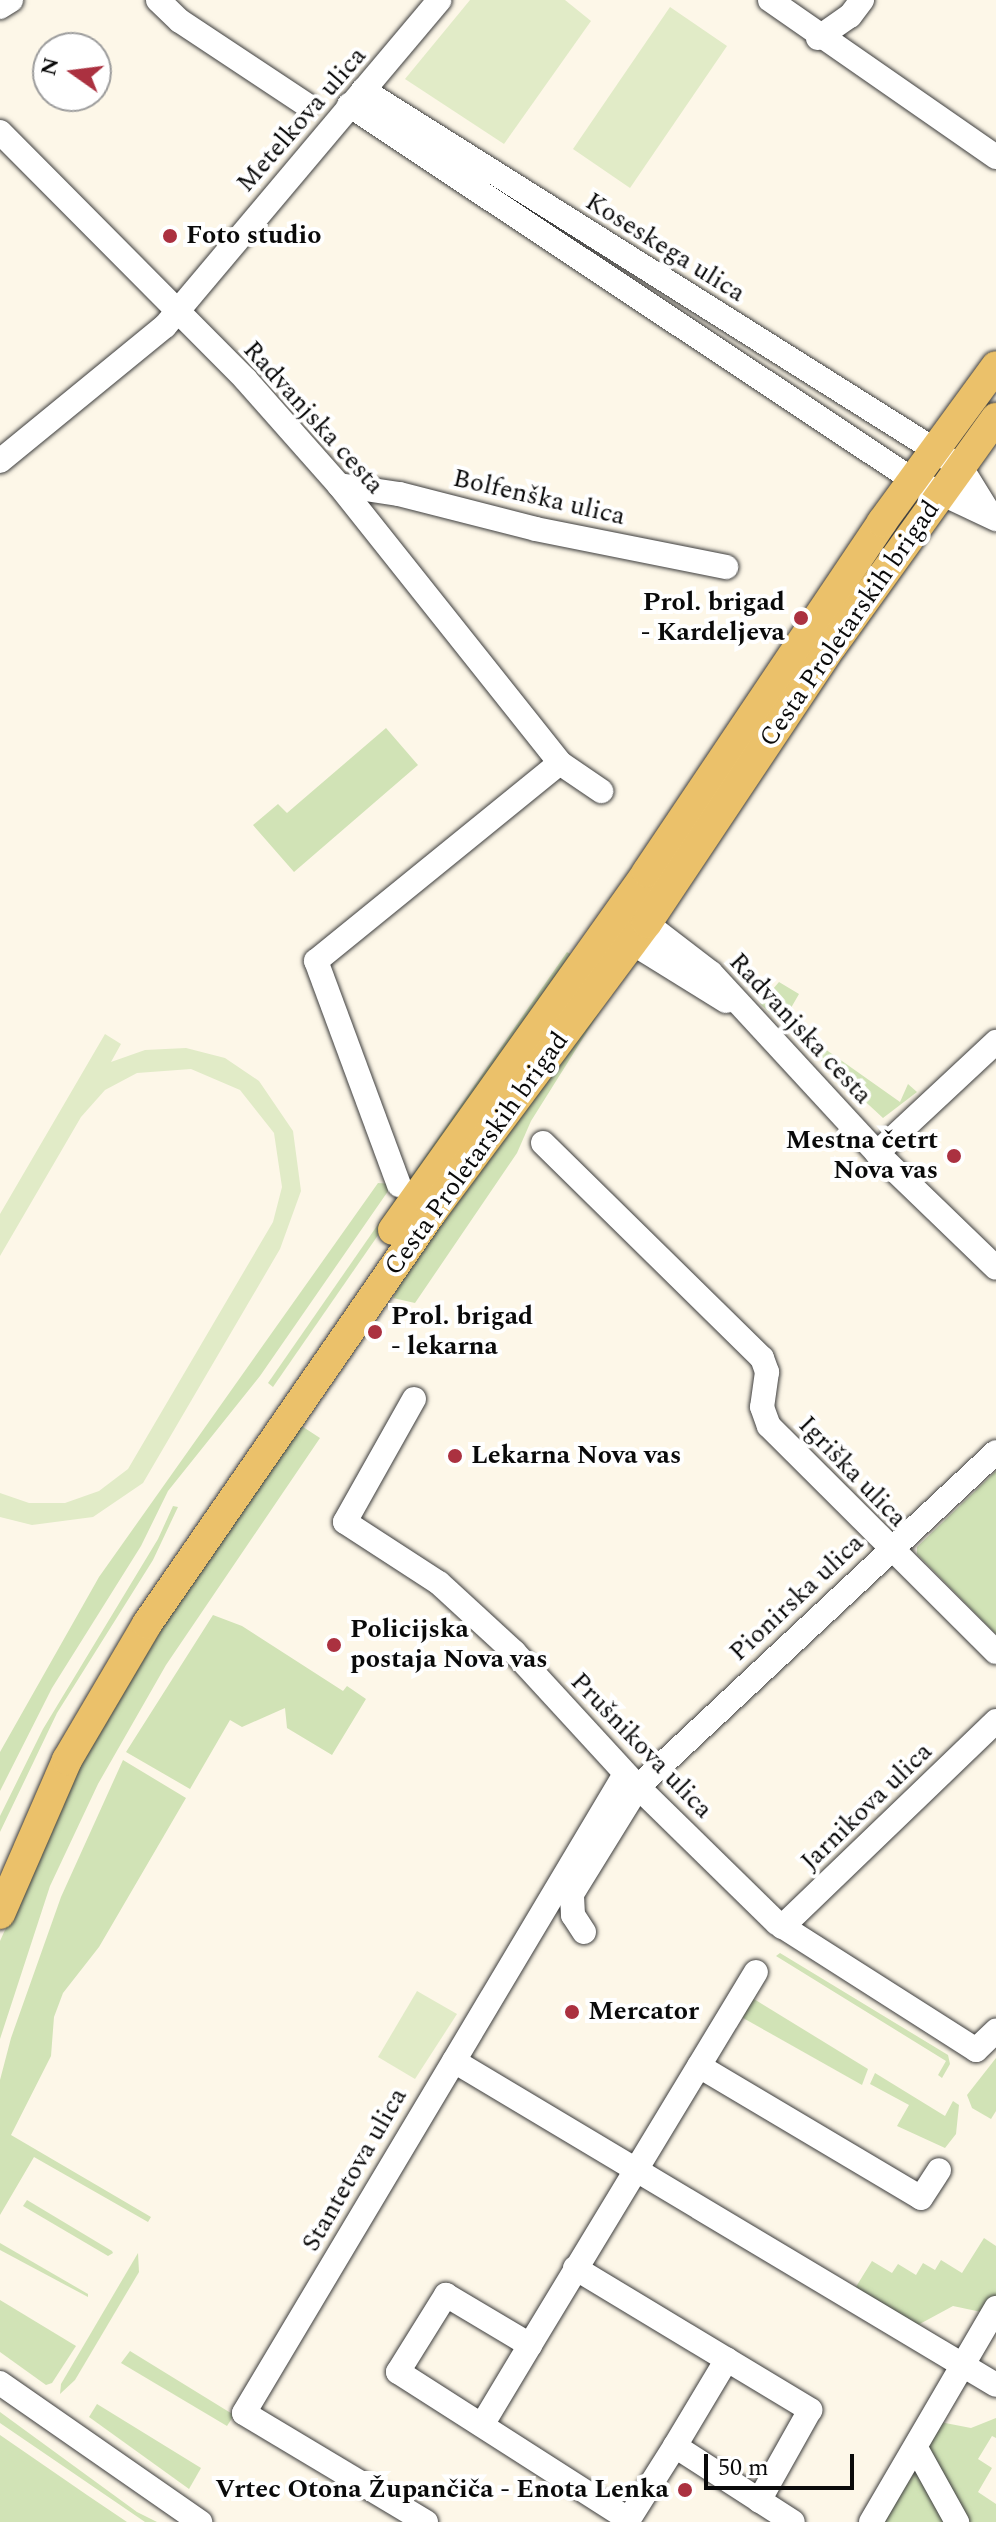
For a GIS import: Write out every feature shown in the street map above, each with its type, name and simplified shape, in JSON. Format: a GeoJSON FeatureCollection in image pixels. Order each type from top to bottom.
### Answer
{"type":"FeatureCollection","features":[{"type":"Feature","properties":{"kind":"main road","name":"Cesta Proletarskih brigad"},"geometry":{"type":"LineString","coordinates":[[950,460],[996,366]]}},
{"type":"Feature","properties":{"kind":"main road","name":"Cesta Proletarskih brigad"},"geometry":{"type":"LineString","coordinates":[[0,1857],[49,1750],[130,1612],[615,915],[925,488],[996,418]]}},
{"type":"Feature","properties":{"kind":"main road","name":"Cesta Proletarskih brigad"},"geometry":{"type":"LineString","coordinates":[[0,1914],[67,1760],[147,1624],[432,1212],[640,934],[925,488]]}},
{"type":"Feature","properties":{"kind":"street"},"geometry":{"type":"LineString","coordinates":[[0,7],[11,0]]}},
{"type":"Feature","properties":{"kind":"street"},"geometry":{"type":"LineString","coordinates":[[158,0],[180,21],[307,105]]}},
{"type":"Feature","properties":{"kind":"street","name":"Metelkova ulica"},"geometry":{"type":"LineString","coordinates":[[6,450],[175,312],[440,0]]}},
{"type":"Feature","properties":{"kind":"street"},"geometry":{"type":"LineString","coordinates":[[770,0],[818,38],[996,157]]}},
{"type":"Feature","properties":{"kind":"street"},"geometry":{"type":"LineString","coordinates":[[818,38],[850,16],[862,0]]}},
{"type":"Feature","properties":{"kind":"street","name":"Koseskega ulica"},"geometry":{"type":"LineString","coordinates":[[356,98],[950,460]]}},
{"type":"Feature","properties":{"kind":"street","name":"Koseskega ulica"},"geometry":{"type":"LineString","coordinates":[[356,98],[925,488],[994,517]]}},
{"type":"Feature","properties":{"kind":"street","name":"Radvanjska cesta"},"geometry":{"type":"LineString","coordinates":[[0,132],[175,312],[246,380],[339,485],[560,763],[601,791]]}},
{"type":"Feature","properties":{"kind":"street"},"geometry":{"type":"LineString","coordinates":[[950,460],[994,517]]}},
{"type":"Feature","properties":{"kind":"street","name":"Bolfenška ulica"},"geometry":{"type":"LineString","coordinates":[[339,485],[399,494],[536,529],[726,567]]}},
{"type":"Feature","properties":{"kind":"street"},"geometry":{"type":"LineString","coordinates":[[399,1185],[316,961],[560,763]]}},
{"type":"Feature","properties":{"kind":"street","name":"Radvanjska cesta"},"geometry":{"type":"LineString","coordinates":[[615,915],[640,934],[711,973],[739,1008],[877,1153],[996,1268]]}},
{"type":"Feature","properties":{"kind":"street"},"geometry":{"type":"LineString","coordinates":[[877,1153],[996,1042]]}},
{"type":"Feature","properties":{"kind":"street","name":"Igriška ulica"},"geometry":{"type":"LineString","coordinates":[[543,1143],[762,1358],[767,1372],[762,1407],[769,1426],[890,1550],[996,1652]]}},
{"type":"Feature","properties":{"kind":"street","name":"Prušnikova ulica"},"geometry":{"type":"LineString","coordinates":[[414,1399],[345,1522],[439,1583],[514,1652],[632,1780],[780,1925],[976,2050],[996,2031]]}},
{"type":"Feature","properties":{"kind":"street","name":"Pionirska ulica"},"geometry":{"type":"LineString","coordinates":[[632,1780],[996,1452]]}},
{"type":"Feature","properties":{"kind":"street","name":"Jarnikova ulica"},"geometry":{"type":"LineString","coordinates":[[780,1925],[996,1721]]}},
{"type":"Feature","properties":{"kind":"street"},"geometry":{"type":"LineString","coordinates":[[584,1932],[573,1915],[572,1894],[632,1780]]}},
{"type":"Feature","properties":{"kind":"street","name":"Stantetova ulica"},"geometry":{"type":"LineString","coordinates":[[426,2522],[244,2413],[454,2061],[632,1780]]}},
{"type":"Feature","properties":{"kind":"street"},"geometry":{"type":"LineString","coordinates":[[482,2425],[756,1972]]}},
{"type":"Feature","properties":{"kind":"street"},"geometry":{"type":"LineString","coordinates":[[454,2061],[996,2385]]}},
{"type":"Feature","properties":{"kind":"street"},"geometry":{"type":"LineString","coordinates":[[699,2066],[921,2198],[939,2170]]}},
{"type":"Feature","properties":{"kind":"street"},"geometry":{"type":"LineString","coordinates":[[575,2268],[810,2410],[759,2501]]}},
{"type":"Feature","properties":{"kind":"street"},"geometry":{"type":"LineString","coordinates":[[530,2345],[446,2295],[398,2372],[628,2520],[727,2359]]}},
{"type":"Feature","properties":{"kind":"street"},"geometry":{"type":"LineString","coordinates":[[871,2522],[996,2308]]}},
{"type":"Feature","properties":{"kind":"street"},"geometry":{"type":"LineString","coordinates":[[0,2383],[200,2522]]}},
{"type":"Feature","properties":{"kind":"street"},"geometry":{"type":"LineString","coordinates":[[675,2446],[793,2522]]}},
{"type":"Feature","properties":{"kind":"street"},"geometry":{"type":"LineString","coordinates":[[916,2448],[957,2522]]}},
{"type":"Feature","properties":{"kind":"green space"},"geometry":{"type":"Polygon","coordinates":[[[470,0],[565,0],[591,21],[504,144],[405,79],[470,0]]]}},
{"type":"Feature","properties":{"kind":"green space"},"geometry":{"type":"Polygon","coordinates":[[[670,7],[727,46],[630,188],[573,149],[670,7]]]}},
{"type":"Feature","properties":{"kind":"green space"},"geometry":{"type":"Polygon","coordinates":[[[386,728],[418,765],[294,872],[253,825],[278,804],[287,813],[386,728]]]}},
{"type":"Feature","properties":{"kind":"green space"},"geometry":{"type":"Polygon","coordinates":[[[567,952],[572,955],[273,1387],[268,1383],[567,952]]]}},
{"type":"Feature","properties":{"kind":"green space"},"geometry":{"type":"Polygon","coordinates":[[[779,982],[799,994],[784,1020],[900,1102],[908,1084],[917,1092],[883,1118],[760,1004],[779,982]]]}},
{"type":"Feature","properties":{"kind":"green space"},"geometry":{"type":"Polygon","coordinates":[[[617,984],[531,1121],[517,1153],[415,1303],[393,1298],[409,1263],[617,984]]]}},
{"type":"Feature","properties":{"kind":"green space"},"geometry":{"type":"Polygon","coordinates":[[[105,1034],[121,1044],[111,1062],[145,1050],[186,1048],[225,1058],[259,1081],[293,1131],[301,1191],[280,1249],[143,1483],[93,1517],[32,1525],[0,1517],[0,1493],[29,1503],[65,1503],[99,1491],[128,1469],[273,1222],[282,1187],[274,1133],[240,1090],[191,1069],[137,1073],[105,1090],[81,1117],[0,1256],[0,1214],[105,1034]]]}},
{"type":"Feature","properties":{"kind":"green space"},"geometry":{"type":"Polygon","coordinates":[[[378,1183],[393,1184],[260,1376],[168,1491],[141,1546],[52,1688],[0,1791],[0,1752],[99,1577],[378,1183]]]}},
{"type":"Feature","properties":{"kind":"green space"},"geometry":{"type":"Polygon","coordinates":[[[297,1423],[320,1438],[166,1665],[98,1784],[50,1886],[0,2039],[0,1941],[101,1717],[297,1423]]]}},
{"type":"Feature","properties":{"kind":"green space"},"geometry":{"type":"Polygon","coordinates":[[[996,1471],[996,1634],[917,1554],[917,1547],[996,1471]]]}},
{"type":"Feature","properties":{"kind":"green space"},"geometry":{"type":"Polygon","coordinates":[[[173,1506],[178,1507],[153,1560],[57,1713],[0,1832],[0,1816],[43,1729],[158,1539],[173,1506]]]}},
{"type":"Feature","properties":{"kind":"green space"},"geometry":{"type":"Polygon","coordinates":[[[213,1615],[242,1626],[343,1691],[347,1686],[366,1699],[332,1755],[287,1728],[285,1708],[242,1727],[230,1720],[190,1789],[126,1752],[213,1615]]]}},
{"type":"Feature","properties":{"kind":"green space"},"geometry":{"type":"Polygon","coordinates":[[[123,1760],[186,1798],[99,1947],[63,1993],[54,2017],[51,2056],[11,2135],[151,2217],[148,2222],[34,2157],[0,2215],[0,2080],[11,2038],[61,1897],[123,1760]]]}},
{"type":"Feature","properties":{"kind":"green space"},"geometry":{"type":"Polygon","coordinates":[[[780,1953],[948,2055],[950,2064],[942,2078],[938,2075],[946,2061],[776,1956],[780,1953]]]}},
{"type":"Feature","properties":{"kind":"green space"},"geometry":{"type":"Polygon","coordinates":[[[417,1991],[457,2014],[415,2079],[378,2057],[417,1991]]]}},
{"type":"Feature","properties":{"kind":"green space"},"geometry":{"type":"Polygon","coordinates":[[[749,1996],[868,2069],[862,2085],[736,2014],[749,1996]]]}},
{"type":"Feature","properties":{"kind":"green space"},"geometry":{"type":"Polygon","coordinates":[[[996,2058],[996,2111],[991,2119],[972,2108],[967,2095],[996,2058]]]}},
{"type":"Feature","properties":{"kind":"green space"},"geometry":{"type":"Polygon","coordinates":[[[875,2073],[945,2116],[953,2101],[959,2105],[956,2134],[945,2148],[897,2126],[909,2105],[870,2084],[875,2073]]]}},
{"type":"Feature","properties":{"kind":"green space"},"geometry":{"type":"Polygon","coordinates":[[[27,2200],[113,2253],[108,2256],[23,2206],[27,2200]]]}},
{"type":"Feature","properties":{"kind":"green space"},"geometry":{"type":"Polygon","coordinates":[[[984,2238],[996,2246],[996,2296],[986,2313],[953,2306],[916,2326],[854,2290],[872,2261],[892,2273],[898,2264],[916,2275],[923,2263],[935,2270],[941,2260],[962,2273],[984,2238]]]}},
{"type":"Feature","properties":{"kind":"green space"},"geometry":{"type":"Polygon","coordinates":[[[0,2243],[88,2294],[88,2297],[0,2250],[0,2243]]]}},
{"type":"Feature","properties":{"kind":"green space"},"geometry":{"type":"Polygon","coordinates":[[[138,2253],[139,2272],[75,2380],[60,2394],[61,2384],[138,2253]]]}},
{"type":"Feature","properties":{"kind":"green space"},"geometry":{"type":"Polygon","coordinates":[[[0,2300],[76,2346],[52,2383],[46,2385],[0,2352],[0,2300]]]}},
{"type":"Feature","properties":{"kind":"green space"},"geometry":{"type":"Polygon","coordinates":[[[130,2351],[234,2415],[227,2426],[121,2363],[130,2351]]]}},
{"type":"Feature","properties":{"kind":"green space"},"geometry":{"type":"Polygon","coordinates":[[[97,2404],[201,2468],[189,2489],[89,2417],[97,2404]]]}},
{"type":"Feature","properties":{"kind":"green space"},"geometry":{"type":"Polygon","coordinates":[[[0,2412],[137,2512],[157,2522],[145,2522],[0,2423],[0,2412]]]}},
{"type":"Feature","properties":{"kind":"green space"},"geometry":{"type":"Polygon","coordinates":[[[996,2418],[996,2438],[992,2436],[978,2459],[992,2468],[978,2492],[996,2504],[996,2522],[962,2522],[924,2453],[940,2422],[971,2428],[996,2418]]]}},
{"type":"Feature","properties":{"kind":"green space"},"geometry":{"type":"Polygon","coordinates":[[[0,2435],[87,2495],[127,2522],[0,2522],[0,2435]]]}},
{"type":"Feature","properties":{"kind":"green space"},"geometry":{"type":"Polygon","coordinates":[[[921,2462],[953,2522],[883,2522],[921,2462]]]}},
{"type":"Feature","properties":{"kind":"place","name":"Foto studio"},"geometry":{"type":"Point","coordinates":[170,236]}},
{"type":"Feature","properties":{"kind":"place","name":"Prol. brigad - Kardeljeva"},"geometry":{"type":"Point","coordinates":[801,618]}},
{"type":"Feature","properties":{"kind":"place","name":"Mestna četrt Nova vas"},"geometry":{"type":"Point","coordinates":[954,1156]}},
{"type":"Feature","properties":{"kind":"place","name":"Prol. brigad - lekarna"},"geometry":{"type":"Point","coordinates":[375,1332]}},
{"type":"Feature","properties":{"kind":"place","name":"Lekarna Nova vas"},"geometry":{"type":"Point","coordinates":[455,1456]}},
{"type":"Feature","properties":{"kind":"place","name":"Policijska postaja Nova vas"},"geometry":{"type":"Point","coordinates":[334,1645]}},
{"type":"Feature","properties":{"kind":"place","name":"Mercator"},"geometry":{"type":"Point","coordinates":[572,2012]}},
{"type":"Feature","properties":{"kind":"place","name":"Vrtec Otona Župančiča - Enota Lenka"},"geometry":{"type":"Point","coordinates":[685,2490]}}]}
